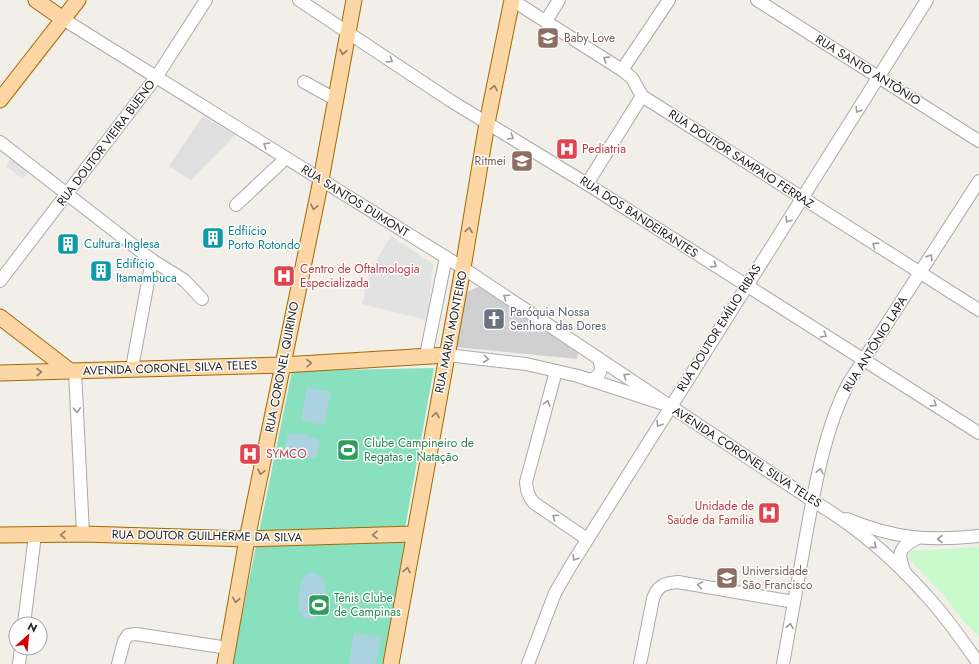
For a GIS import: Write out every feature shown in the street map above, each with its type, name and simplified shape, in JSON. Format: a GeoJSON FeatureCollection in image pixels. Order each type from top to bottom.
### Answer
{"type":"FeatureCollection","features":[{"type":"Feature","properties":{"kind":"main road","name":"RUA SANTOS DUMONT"},"geometry":{"type":"LineString","coordinates":[[36,0],[63,20]]}},
{"type":"Feature","properties":{"kind":"main road"},"geometry":{"type":"LineString","coordinates":[[0,100],[78,0]]}},
{"type":"Feature","properties":{"kind":"main road","name":"RUA CORONEL QUIRINO"},"geometry":{"type":"LineString","coordinates":[[225,664],[247,539],[321,180],[354,0]]}},
{"type":"Feature","properties":{"kind":"main road","name":"RUA MARIA MONTEIRO"},"geometry":{"type":"LineString","coordinates":[[391,664],[463,268],[487,123],[512,0]]}},
{"type":"Feature","properties":{"kind":"main road"},"geometry":{"type":"LineString","coordinates":[[0,317],[73,371]]}},
{"type":"Feature","properties":{"kind":"main road","name":"AVENIDA CORONEL SILVA TELES"},"geometry":{"type":"LineString","coordinates":[[0,374],[132,368],[283,365],[426,355],[447,355]]}},
{"type":"Feature","properties":{"kind":"main road","name":"RUA DOUTOR GUILHERME DA SILVA"},"geometry":{"type":"LineString","coordinates":[[0,535],[83,534],[247,539],[414,534]]}},
{"type":"Feature","properties":{"kind":"street","name":"RUA DOUTOR VIEIRA BUENO"},"geometry":{"type":"LineString","coordinates":[[0,281],[157,76],[206,0]]}},
{"type":"Feature","properties":{"kind":"street","name":"RUA DOS BANDEIRANTES"},"geometry":{"type":"LineString","coordinates":[[299,0],[347,33],[487,123],[587,184],[979,433]]}},
{"type":"Feature","properties":{"kind":"street","name":"RUA DOUTOR SAMPAIO FERRAZ"},"geometry":{"type":"LineString","coordinates":[[512,0],[622,70],[632,78],[642,96],[920,274],[979,310]]}},
{"type":"Feature","properties":{"kind":"street"},"geometry":{"type":"LineString","coordinates":[[546,21],[559,0]]}},
{"type":"Feature","properties":{"kind":"street"},"geometry":{"type":"LineString","coordinates":[[622,70],[669,0]]}},
{"type":"Feature","properties":{"kind":"street","name":"RUA SANTO ANTÔNIO"},"geometry":{"type":"LineString","coordinates":[[757,0],[979,141]]}},
{"type":"Feature","properties":{"kind":"street","name":"RUA DOUTOR EMÍLIO RIBAS"},"geometry":{"type":"LineString","coordinates":[[528,664],[555,593],[587,539],[927,0]]}},
{"type":"Feature","properties":{"kind":"street","name":"RUA SANTOS DUMONT"},"geometry":{"type":"LineString","coordinates":[[63,20],[157,76],[446,257],[670,406]]}},
{"type":"Feature","properties":{"kind":"street"},"geometry":{"type":"LineString","coordinates":[[304,82],[335,99]]}},
{"type":"Feature","properties":{"kind":"street"},"geometry":{"type":"LineString","coordinates":[[587,184],[642,96]]}},
{"type":"Feature","properties":{"kind":"street"},"geometry":{"type":"LineString","coordinates":[[0,142],[68,193],[152,260],[184,280],[202,299]]}},
{"type":"Feature","properties":{"kind":"street"},"geometry":{"type":"LineString","coordinates":[[236,205],[286,158]]}},
{"type":"Feature","properties":{"kind":"street","name":"RUA ANTÔNIO LAPA"},"geometry":{"type":"LineString","coordinates":[[783,664],[813,501],[833,418],[848,384],[979,181]]}},
{"type":"Feature","properties":{"kind":"street"},"geometry":{"type":"LineString","coordinates":[[426,355],[446,257]]}},
{"type":"Feature","properties":{"kind":"street"},"geometry":{"type":"LineString","coordinates":[[132,368],[152,260]]}},
{"type":"Feature","properties":{"kind":"street","name":"AVENIDA CORONEL SILVA TELES"},"geometry":{"type":"LineString","coordinates":[[447,355],[526,364],[590,380],[670,406],[833,513],[906,573],[926,594],[978,663]]}},
{"type":"Feature","properties":{"kind":"street"},"geometry":{"type":"LineString","coordinates":[[590,380],[598,377],[600,373],[599,359]]}},
{"type":"Feature","properties":{"kind":"street"},"geometry":{"type":"LineString","coordinates":[[73,371],[83,534]]}},
{"type":"Feature","properties":{"kind":"street"},"geometry":{"type":"LineString","coordinates":[[556,371],[526,482],[528,497],[534,503],[587,539]]}},
{"type":"Feature","properties":{"kind":"street"},"geometry":{"type":"LineString","coordinates":[[833,513],[884,533],[916,539],[949,539],[979,536]]}},
{"type":"Feature","properties":{"kind":"street"},"geometry":{"type":"LineString","coordinates":[[25,616],[35,535]]}},
{"type":"Feature","properties":{"kind":"street"},"geometry":{"type":"LineString","coordinates":[[906,573],[900,560],[900,553],[906,543],[916,539]]}},
{"type":"Feature","properties":{"kind":"street"},"geometry":{"type":"LineString","coordinates":[[640,664],[653,599],[656,591],[667,583],[678,582],[794,602]]}},
{"type":"Feature","properties":{"kind":"street"},"geometry":{"type":"LineString","coordinates":[[118,664],[124,641],[128,636],[136,634],[228,648]]}},
{"type":"Feature","properties":{"kind":"street"},"geometry":{"type":"LineString","coordinates":[[960,639],[979,647]]}},
{"type":"Feature","properties":{"kind":"shaded area"},"geometry":{"type":"Polygon","coordinates":[[[203,116],[235,135],[191,180],[169,166],[203,116]]]}},
{"type":"Feature","properties":{"kind":"shaded area"},"geometry":{"type":"Polygon","coordinates":[[[11,157],[30,170],[23,179],[6,166],[11,157]]]}},
{"type":"Feature","properties":{"kind":"shaded area"},"geometry":{"type":"Polygon","coordinates":[[[391,236],[433,264],[427,320],[362,304],[370,270],[391,236]]]}},
{"type":"Feature","properties":{"kind":"shaded area","name":"Paróquia Nossa Senhora das Dores"},"geometry":{"type":"Polygon","coordinates":[[[479,287],[578,353],[577,359],[456,347],[466,292],[479,287]]]}},
{"type":"Feature","properties":{"kind":"green space","name":"Clube Campineiro de Regatas e Natação"},"geometry":{"type":"Polygon","coordinates":[[[434,368],[405,528],[259,532],[292,371],[434,368]]]}},
{"type":"Feature","properties":{"kind":"green space","name":"Tênis Clube de Campinas"},"geometry":{"type":"Polygon","coordinates":[[[405,541],[383,664],[232,664],[256,546],[405,541]]]}},
{"type":"Feature","properties":{"kind":"green space"},"geometry":{"type":"Polygon","coordinates":[[[979,547],[979,635],[966,624],[944,596],[908,558],[911,551],[979,547]]]}},
{"type":"Feature","properties":{"kind":"water"},"geometry":{"type":"Polygon","coordinates":[[[307,387],[331,392],[324,425],[301,420],[307,387]]]}},
{"type":"Feature","properties":{"kind":"water"},"geometry":{"type":"Polygon","coordinates":[[[288,434],[305,434],[320,441],[316,458],[299,457],[284,450],[288,434]]]}},
{"type":"Feature","properties":{"kind":"water"},"geometry":{"type":"Polygon","coordinates":[[[314,572],[323,577],[326,592],[324,604],[319,613],[313,618],[306,619],[301,615],[298,605],[301,585],[302,580],[308,574],[314,572]]]}},
{"type":"Feature","properties":{"kind":"water"},"geometry":{"type":"Polygon","coordinates":[[[354,632],[381,637],[376,664],[349,664],[354,632]]]}},
{"type":"Feature","properties":{"kind":"place","name":"Baby Love"},"geometry":{"type":"Point","coordinates":[548,38]}},
{"type":"Feature","properties":{"kind":"place","name":"Pediatria"},"geometry":{"type":"Point","coordinates":[567,149]}},
{"type":"Feature","properties":{"kind":"place","name":"Ritmei"},"geometry":{"type":"Point","coordinates":[522,161]}},
{"type":"Feature","properties":{"kind":"place","name":"Edfiício Porto Rotondo"},"geometry":{"type":"Point","coordinates":[213,238]}},
{"type":"Feature","properties":{"kind":"place","name":"Cultura Inglesa"},"geometry":{"type":"Point","coordinates":[68,244]}},
{"type":"Feature","properties":{"kind":"place","name":"Edifício Itamambuca"},"geometry":{"type":"Point","coordinates":[101,271]}},
{"type":"Feature","properties":{"kind":"place","name":"Centro de Oftalmologia Especializada"},"geometry":{"type":"Point","coordinates":[284,276]}},
{"type":"Feature","properties":{"kind":"place","name":"Paróquia Nossa Senhora das Dores"},"geometry":{"type":"Point","coordinates":[494,319]}},
{"type":"Feature","properties":{"kind":"place","name":"Clube Campineiro de Regatas e Natação"},"geometry":{"type":"Point","coordinates":[348,450]}},
{"type":"Feature","properties":{"kind":"place","name":"SYMCO"},"geometry":{"type":"Point","coordinates":[250,454]}},
{"type":"Feature","properties":{"kind":"place","name":"Unidade de Saúde da Família"},"geometry":{"type":"Point","coordinates":[769,513]}},
{"type":"Feature","properties":{"kind":"place","name":"Universidade São Francisco"},"geometry":{"type":"Point","coordinates":[727,578]}},
{"type":"Feature","properties":{"kind":"place","name":"Tênis Clube de Campinas"},"geometry":{"type":"Point","coordinates":[319,605]}}]}
